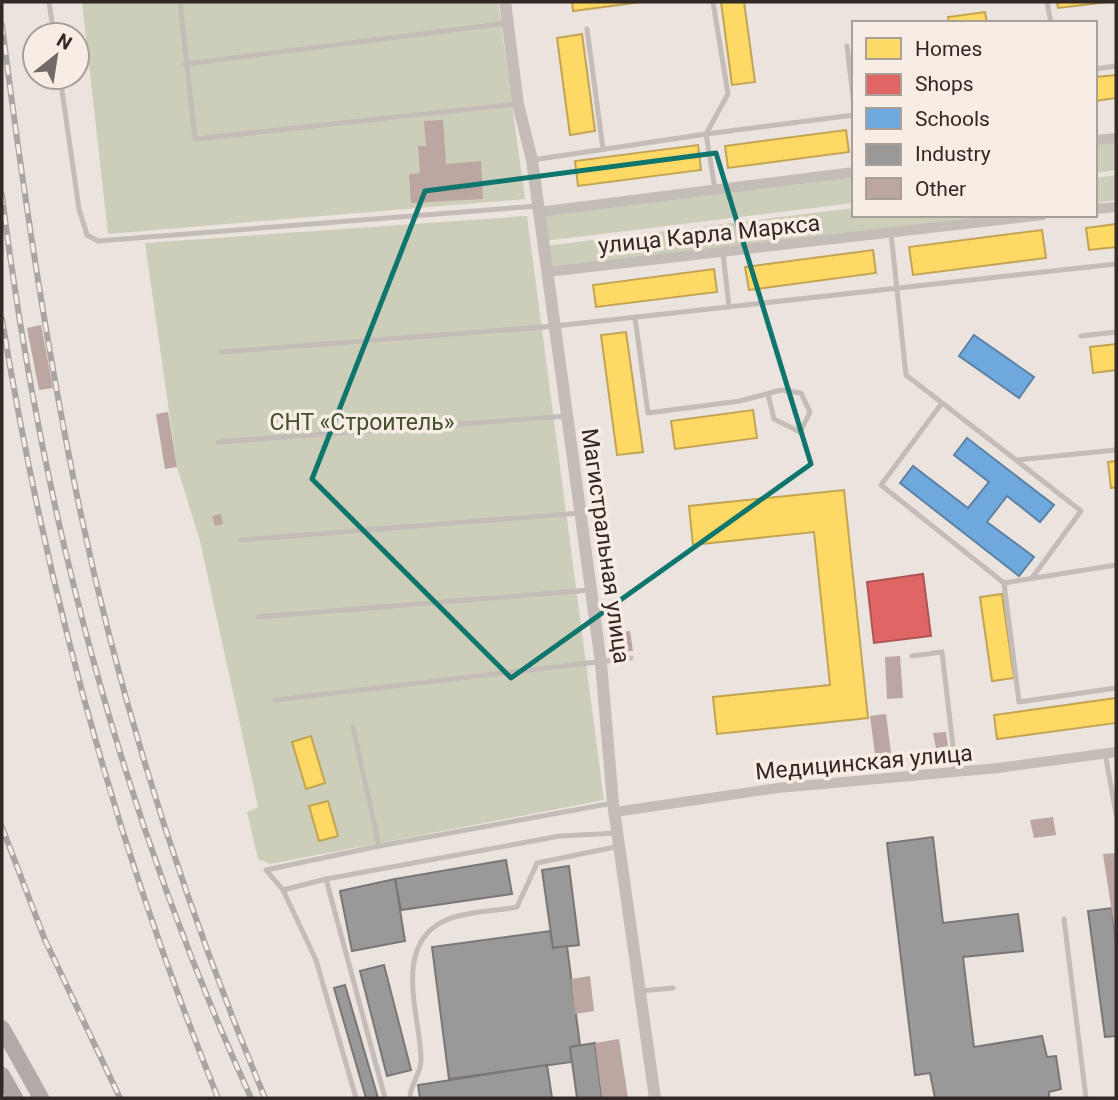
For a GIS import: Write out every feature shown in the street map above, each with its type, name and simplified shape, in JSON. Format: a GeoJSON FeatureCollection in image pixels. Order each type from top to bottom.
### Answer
{"type":"FeatureCollection","features":[{"type":"Feature","properties":{"kind":"highway"},"geometry":{"type":"LineString","coordinates":[[2,1075],[15,1098]]}},
{"type":"Feature","properties":{"kind":"main road"},"geometry":{"type":"LineString","coordinates":[[2,1028],[41,1098]]}},
{"type":"Feature","properties":{"kind":"street","name":"Магистральная улица"},"geometry":{"type":"LineString","coordinates":[[505,2],[518,104],[532,160],[555,326],[601,663],[614,807],[655,1098]]}},
{"type":"Feature","properties":{"kind":"street"},"geometry":{"type":"LineString","coordinates":[[1097,140],[1116,138]]}},
{"type":"Feature","properties":{"kind":"street","name":"улица Карла Маркса"},"geometry":{"type":"LineString","coordinates":[[537,209],[852,172]]}},
{"type":"Feature","properties":{"kind":"street"},"geometry":{"type":"LineString","coordinates":[[1097,209],[1116,207]]}},
{"type":"Feature","properties":{"kind":"street","name":"улица Карла Маркса"},"geometry":{"type":"LineString","coordinates":[[547,272],[1026,217]]}},
{"type":"Feature","properties":{"kind":"street","name":"Медицинская улица"},"geometry":{"type":"LineString","coordinates":[[614,807],[778,788],[956,773],[1116,752]]}},
{"type":"Feature","properties":{"kind":"lane"},"geometry":{"type":"LineString","coordinates":[[49,2],[52,21]]}},
{"type":"Feature","properties":{"kind":"lane"},"geometry":{"type":"LineString","coordinates":[[180,2],[195,139],[518,104]]}},
{"type":"Feature","properties":{"kind":"lane"},"geometry":{"type":"LineString","coordinates":[[713,2],[728,94],[706,134],[715,189]]}},
{"type":"Feature","properties":{"kind":"lane"},"geometry":{"type":"LineString","coordinates":[[1047,2],[1051,21]]}},
{"type":"Feature","properties":{"kind":"lane"},"geometry":{"type":"LineString","coordinates":[[185,64],[508,23]]}},
{"type":"Feature","properties":{"kind":"lane"},"geometry":{"type":"LineString","coordinates":[[587,29],[603,149]]}},
{"type":"Feature","properties":{"kind":"lane"},"geometry":{"type":"LineString","coordinates":[[847,46],[852,89]]}},
{"type":"Feature","properties":{"kind":"lane"},"geometry":{"type":"LineString","coordinates":[[1097,69],[1116,66]]}},
{"type":"Feature","properties":{"kind":"lane"},"geometry":{"type":"LineString","coordinates":[[62,91],[79,209],[87,234],[98,240],[537,209]]}},
{"type":"Feature","properties":{"kind":"lane"},"geometry":{"type":"LineString","coordinates":[[532,160],[852,115]]}},
{"type":"Feature","properties":{"kind":"lane"},"geometry":{"type":"LineString","coordinates":[[891,233],[906,375],[1081,511],[1032,578]]}},
{"type":"Feature","properties":{"kind":"lane"},"geometry":{"type":"LineString","coordinates":[[723,253],[729,307]]}},
{"type":"Feature","properties":{"kind":"lane"},"geometry":{"type":"LineString","coordinates":[[221,352],[555,326],[1116,264]]}},
{"type":"Feature","properties":{"kind":"lane"},"geometry":{"type":"LineString","coordinates":[[635,318],[649,413],[781,390],[801,393],[810,412],[800,432],[774,419],[768,394]]}},
{"type":"Feature","properties":{"kind":"lane"},"geometry":{"type":"LineString","coordinates":[[1081,336],[1116,332]]}},
{"type":"Feature","properties":{"kind":"lane"},"geometry":{"type":"LineString","coordinates":[[942,403],[881,485],[1004,583],[1019,702],[1116,688]]}},
{"type":"Feature","properties":{"kind":"lane"},"geometry":{"type":"LineString","coordinates":[[218,442],[567,416]]}},
{"type":"Feature","properties":{"kind":"lane"},"geometry":{"type":"LineString","coordinates":[[1016,460],[1116,450]]}},
{"type":"Feature","properties":{"kind":"lane"},"geometry":{"type":"LineString","coordinates":[[241,540],[580,513]]}},
{"type":"Feature","properties":{"kind":"lane"},"geometry":{"type":"LineString","coordinates":[[1004,583],[1116,565]]}},
{"type":"Feature","properties":{"kind":"lane"},"geometry":{"type":"LineString","coordinates":[[258,617],[590,590]]}},
{"type":"Feature","properties":{"kind":"lane"},"geometry":{"type":"LineString","coordinates":[[912,656],[942,652],[956,773]]}},
{"type":"Feature","properties":{"kind":"lane"},"geometry":{"type":"LineString","coordinates":[[275,700],[601,663],[631,657]]}},
{"type":"Feature","properties":{"kind":"lane"},"geometry":{"type":"LineString","coordinates":[[352,727],[379,846]]}},
{"type":"Feature","properties":{"kind":"lane"},"geometry":{"type":"LineString","coordinates":[[1105,752],[1116,814]]}},
{"type":"Feature","properties":{"kind":"lane"},"geometry":{"type":"LineString","coordinates":[[356,1098],[316,960],[283,890],[266,870],[379,846],[614,807]]}},
{"type":"Feature","properties":{"kind":"lane"},"geometry":{"type":"LineString","coordinates":[[283,890],[326,878],[560,836],[619,840]]}},
{"type":"Feature","properties":{"kind":"lane"},"geometry":{"type":"LineString","coordinates":[[410,1098],[410,1086],[420,1072],[422,1060],[414,998],[414,954],[431,930],[442,921],[453,918],[517,907],[537,863],[619,840]]}},
{"type":"Feature","properties":{"kind":"lane"},"geometry":{"type":"LineString","coordinates":[[326,878],[385,1098]]}},
{"type":"Feature","properties":{"kind":"lane"},"geometry":{"type":"LineString","coordinates":[[1065,919],[1086,1098]]}},
{"type":"Feature","properties":{"kind":"lane"},"geometry":{"type":"LineString","coordinates":[[641,991],[673,988]]}},
{"type":"Feature","properties":{"kind":"highlighted area"},"geometry":{"type":"Polygon","coordinates":[[[716,153],[811,464],[511,678],[312,479],[425,191],[716,153]]]}},
{"type":"Feature","properties":{"kind":"green space"},"geometry":{"type":"Polygon","coordinates":[[[82,2],[498,2],[525,199],[108,234],[91,82],[91,21],[84,21],[82,2]]]}},
{"type":"Feature","properties":{"kind":"green space"},"geometry":{"type":"Polygon","coordinates":[[[1116,142],[1116,170],[1097,173],[1097,145],[1116,142]]]}},
{"type":"Feature","properties":{"kind":"green space"},"geometry":{"type":"Polygon","coordinates":[[[852,175],[852,203],[544,241],[541,214],[852,175]]]}},
{"type":"Feature","properties":{"kind":"green space"},"geometry":{"type":"Polygon","coordinates":[[[1116,175],[1116,200],[1097,203],[1097,178],[1116,175]]]}},
{"type":"Feature","properties":{"kind":"green space"},"geometry":{"type":"Polygon","coordinates":[[[852,208],[852,217],[979,217],[548,271],[545,246],[852,208]]]}},
{"type":"Feature","properties":{"kind":"green space","name":"СНТ «Строитель»"},"geometry":{"type":"Polygon","coordinates":[[[527,216],[604,800],[270,864],[258,859],[247,812],[258,807],[200,541],[177,467],[145,243],[527,216]]]}},
{"type":"Feature","properties":{"kind":"building: Homes"},"geometry":{"type":"Polygon","coordinates":[[[572,2],[641,2],[573,11],[572,2]]]}},
{"type":"Feature","properties":{"kind":"building: Homes"},"geometry":{"type":"Polygon","coordinates":[[[721,2],[744,2],[755,82],[732,85],[721,2]]]}},
{"type":"Feature","properties":{"kind":"building: Homes"},"geometry":{"type":"Polygon","coordinates":[[[1057,2],[1109,2],[1058,8],[1057,2]]]}},
{"type":"Feature","properties":{"kind":"building: Homes"},"geometry":{"type":"Polygon","coordinates":[[[985,12],[987,21],[949,21],[948,17],[985,12]]]}},
{"type":"Feature","properties":{"kind":"building: Homes"},"geometry":{"type":"Polygon","coordinates":[[[582,34],[595,131],[570,135],[557,38],[582,34]]]}},
{"type":"Feature","properties":{"kind":"building: Homes"},"geometry":{"type":"Polygon","coordinates":[[[1116,75],[1116,98],[1097,101],[1097,77],[1116,75]]]}},
{"type":"Feature","properties":{"kind":"building: Homes"},"geometry":{"type":"Polygon","coordinates":[[[846,130],[849,152],[728,168],[725,146],[846,130]]]}},
{"type":"Feature","properties":{"kind":"building: Homes"},"geometry":{"type":"Polygon","coordinates":[[[698,145],[701,170],[578,186],[575,161],[698,145]]]}},
{"type":"Feature","properties":{"kind":"building: Homes"},"geometry":{"type":"Polygon","coordinates":[[[1116,224],[1116,247],[1089,250],[1086,228],[1116,224]]]}},
{"type":"Feature","properties":{"kind":"building: Homes"},"geometry":{"type":"Polygon","coordinates":[[[1042,230],[1046,258],[913,275],[909,247],[1042,230]]]}},
{"type":"Feature","properties":{"kind":"building: Homes"},"geometry":{"type":"Polygon","coordinates":[[[873,250],[876,273],[749,290],[745,267],[873,250]]]}},
{"type":"Feature","properties":{"kind":"building: Homes"},"geometry":{"type":"Polygon","coordinates":[[[714,269],[717,292],[596,307],[593,285],[714,269]]]}},
{"type":"Feature","properties":{"kind":"building: Homes"},"geometry":{"type":"Polygon","coordinates":[[[626,332],[643,452],[617,455],[601,335],[626,332]]]}},
{"type":"Feature","properties":{"kind":"building: Homes"},"geometry":{"type":"Polygon","coordinates":[[[1116,344],[1116,370],[1093,373],[1090,347],[1116,344]]]}},
{"type":"Feature","properties":{"kind":"building: Homes"},"geometry":{"type":"Polygon","coordinates":[[[753,410],[757,438],[675,449],[671,421],[753,410]]]}},
{"type":"Feature","properties":{"kind":"building: Homes"},"geometry":{"type":"Polygon","coordinates":[[[1116,461],[1116,487],[1111,488],[1108,462],[1116,461]]]}},
{"type":"Feature","properties":{"kind":"building: Homes"},"geometry":{"type":"Polygon","coordinates":[[[844,490],[868,718],[717,734],[713,697],[830,685],[814,532],[693,545],[689,506],[844,490]]]}},
{"type":"Feature","properties":{"kind":"building: Homes"},"geometry":{"type":"Polygon","coordinates":[[[1002,594],[1014,678],[992,681],[980,597],[1002,594]]]}},
{"type":"Feature","properties":{"kind":"building: Homes"},"geometry":{"type":"Polygon","coordinates":[[[1116,698],[1116,723],[997,739],[994,715],[1116,698]]]}},
{"type":"Feature","properties":{"kind":"building: Homes"},"geometry":{"type":"Polygon","coordinates":[[[311,736],[325,783],[306,789],[292,742],[311,736]]]}},
{"type":"Feature","properties":{"kind":"building: Homes"},"geometry":{"type":"Polygon","coordinates":[[[328,801],[338,836],[319,841],[309,806],[328,801]]]}},
{"type":"Feature","properties":{"kind":"building: Shops"},"geometry":{"type":"Polygon","coordinates":[[[923,574],[931,636],[874,643],[867,582],[923,574]]]}},
{"type":"Feature","properties":{"kind":"building: Schools"},"geometry":{"type":"Polygon","coordinates":[[[974,335],[1034,377],[1019,398],[959,356],[974,335]]]}},
{"type":"Feature","properties":{"kind":"building: Schools"},"geometry":{"type":"Polygon","coordinates":[[[967,438],[1054,505],[1040,522],[1007,496],[987,522],[1034,557],[1019,576],[900,483],[913,466],[968,508],[989,482],[954,455],[967,438]]]}},
{"type":"Feature","properties":{"kind":"building: Industry"},"geometry":{"type":"Polygon","coordinates":[[[933,837],[943,923],[1018,914],[1023,951],[963,957],[974,1047],[1042,1036],[1047,1057],[1056,1056],[1061,1089],[1049,1092],[1049,1098],[935,1098],[930,1073],[915,1075],[887,843],[933,837]]]}},
{"type":"Feature","properties":{"kind":"building: Industry"},"geometry":{"type":"Polygon","coordinates":[[[506,860],[512,894],[401,910],[395,879],[506,860]]]}},
{"type":"Feature","properties":{"kind":"building: Industry"},"geometry":{"type":"Polygon","coordinates":[[[569,866],[579,945],[553,948],[542,870],[569,866]]]}},
{"type":"Feature","properties":{"kind":"building: Industry"},"geometry":{"type":"Polygon","coordinates":[[[395,879],[405,941],[352,951],[340,891],[395,879]]]}},
{"type":"Feature","properties":{"kind":"building: Industry"},"geometry":{"type":"Polygon","coordinates":[[[1112,908],[1116,943],[1116,1036],[1105,1037],[1088,911],[1112,908]]]}},
{"type":"Feature","properties":{"kind":"building: Industry"},"geometry":{"type":"Polygon","coordinates":[[[550,931],[553,948],[567,946],[580,1045],[570,1047],[572,1062],[449,1079],[432,947],[550,931]]]}},
{"type":"Feature","properties":{"kind":"building: Industry"},"geometry":{"type":"Polygon","coordinates":[[[384,965],[411,1070],[387,1076],[360,971],[384,965]]]}},
{"type":"Feature","properties":{"kind":"building: Industry"},"geometry":{"type":"Polygon","coordinates":[[[345,985],[378,1098],[366,1098],[334,988],[345,985]]]}},
{"type":"Feature","properties":{"kind":"building: Industry"},"geometry":{"type":"Polygon","coordinates":[[[595,1043],[602,1098],[577,1098],[570,1047],[595,1043]]]}},
{"type":"Feature","properties":{"kind":"building: Industry"},"geometry":{"type":"Polygon","coordinates":[[[547,1065],[552,1098],[420,1098],[418,1085],[547,1065]]]}},
{"type":"Feature","properties":{"kind":"building: Other"},"geometry":{"type":"Polygon","coordinates":[[[443,120],[446,164],[481,161],[483,199],[411,203],[409,174],[420,173],[418,146],[426,146],[424,121],[443,120]]]}},
{"type":"Feature","properties":{"kind":"building: Other"},"geometry":{"type":"Polygon","coordinates":[[[41,325],[53,388],[39,390],[27,328],[41,325]]]}},
{"type":"Feature","properties":{"kind":"building: Other"},"geometry":{"type":"Polygon","coordinates":[[[168,412],[177,467],[165,469],[156,414],[168,412]]]}},
{"type":"Feature","properties":{"kind":"building: Other"},"geometry":{"type":"Polygon","coordinates":[[[221,514],[223,524],[215,526],[212,516],[221,514]]]}},
{"type":"Feature","properties":{"kind":"building: Other"},"geometry":{"type":"Polygon","coordinates":[[[630,631],[633,651],[619,652],[616,633],[630,631]]]}},
{"type":"Feature","properties":{"kind":"building: Other"},"geometry":{"type":"Polygon","coordinates":[[[900,656],[903,698],[887,699],[885,657],[900,656]]]}},
{"type":"Feature","properties":{"kind":"building: Other"},"geometry":{"type":"Polygon","coordinates":[[[886,714],[891,753],[875,754],[870,716],[886,714]]]}},
{"type":"Feature","properties":{"kind":"building: Other"},"geometry":{"type":"Polygon","coordinates":[[[946,732],[948,746],[936,748],[933,733],[946,732]]]}},
{"type":"Feature","properties":{"kind":"building: Other"},"geometry":{"type":"Polygon","coordinates":[[[1053,817],[1056,835],[1034,838],[1030,820],[1053,817]]]}},
{"type":"Feature","properties":{"kind":"building: Other"},"geometry":{"type":"Polygon","coordinates":[[[1116,853],[1116,932],[1115,932],[1103,854],[1116,853]]]}},
{"type":"Feature","properties":{"kind":"building: Other"},"geometry":{"type":"Polygon","coordinates":[[[590,976],[594,1011],[575,1014],[571,979],[590,976]]]}},
{"type":"Feature","properties":{"kind":"building: Other"},"geometry":{"type":"Polygon","coordinates":[[[619,1039],[628,1098],[602,1098],[595,1043],[619,1039]]]}},
{"type":"Feature","properties":{"kind":"railway"},"geometry":{"type":"LineString","coordinates":[[2,25],[42,307],[73,476],[109,635],[130,713],[179,869],[265,1098]]}},
{"type":"Feature","properties":{"kind":"railway"},"geometry":{"type":"LineString","coordinates":[[2,195],[18,311],[39,427],[63,542],[92,656],[125,769],[163,880],[205,990],[251,1098]]}},
{"type":"Feature","properties":{"kind":"railway"},"geometry":{"type":"LineString","coordinates":[[2,319],[40,519],[88,715],[147,908],[218,1098]]}},
{"type":"Feature","properties":{"kind":"railway"},"geometry":{"type":"LineString","coordinates":[[2,827],[45,940],[120,1098]]}}]}
